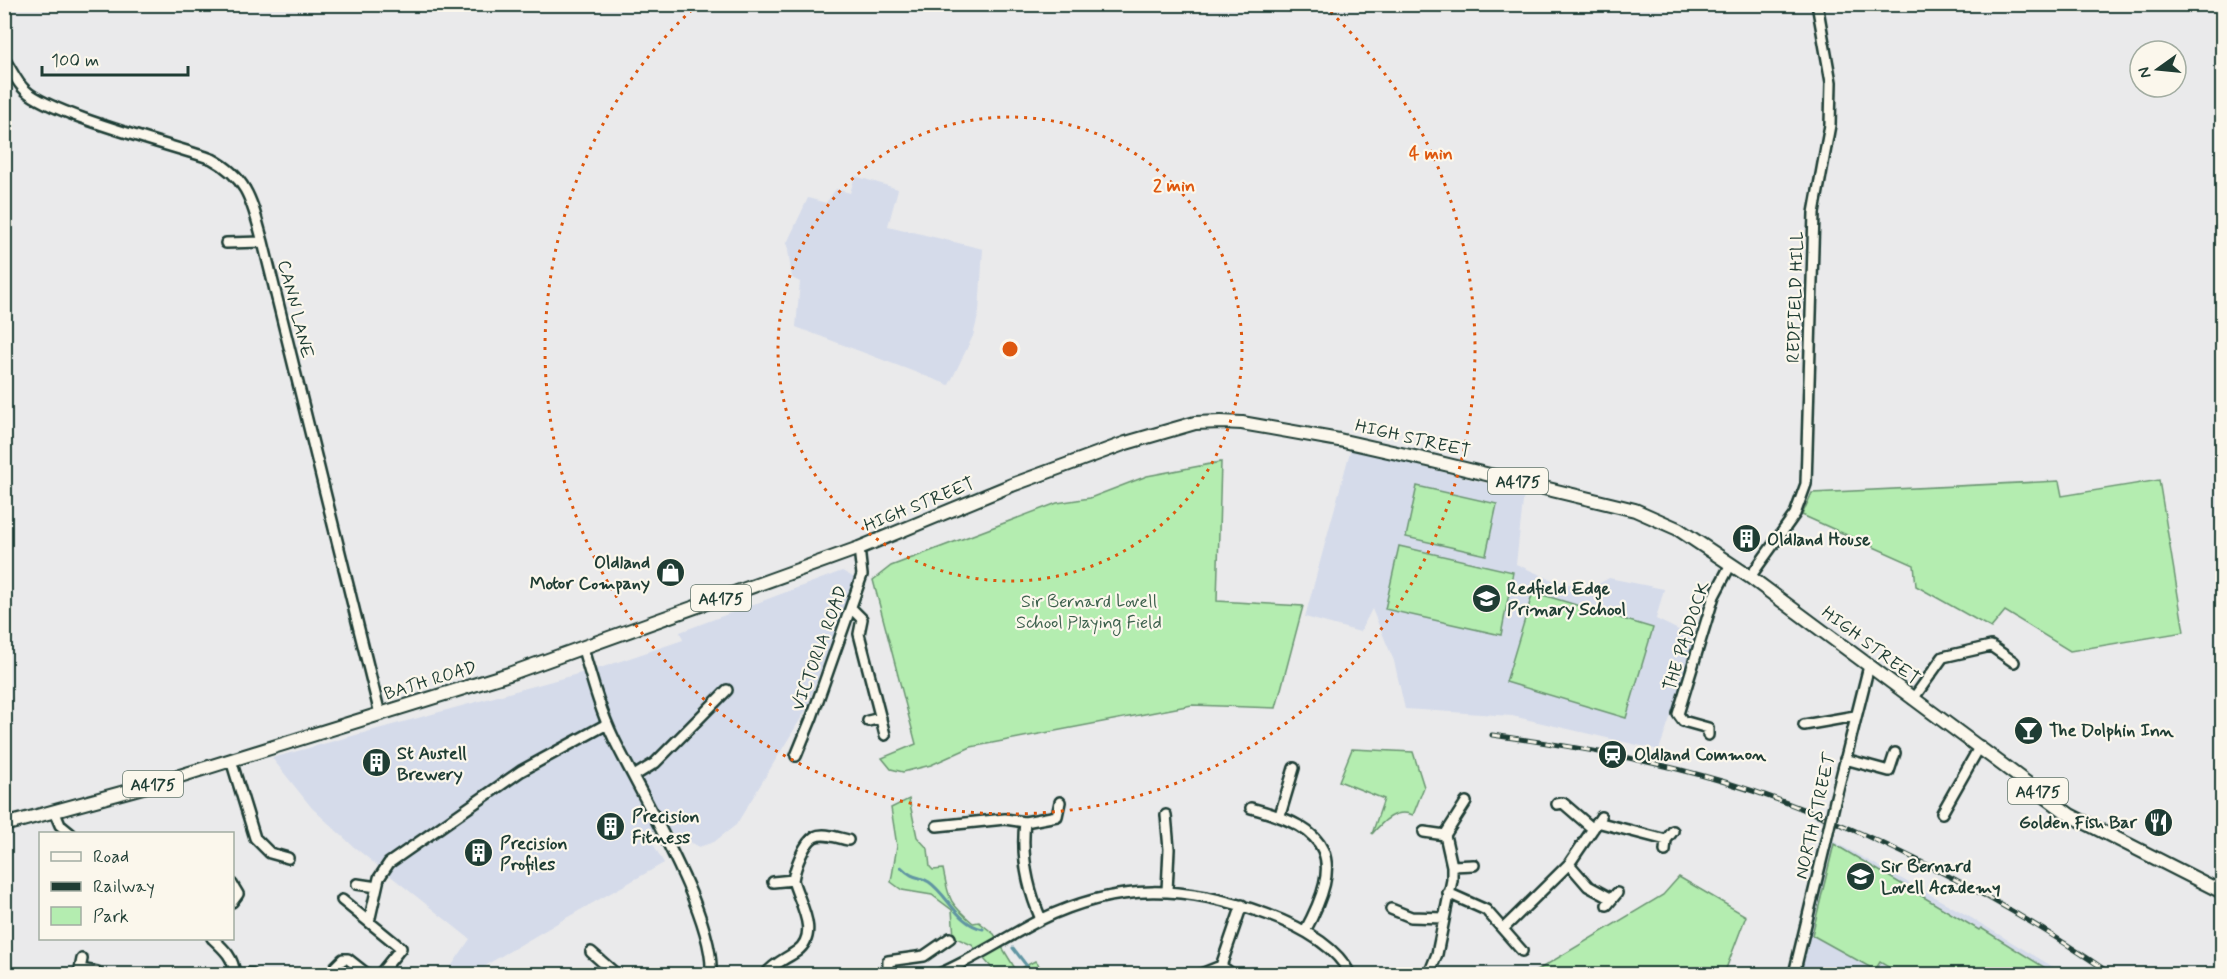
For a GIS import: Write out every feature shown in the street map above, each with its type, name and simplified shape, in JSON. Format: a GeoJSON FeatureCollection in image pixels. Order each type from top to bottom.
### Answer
{"type":"FeatureCollection","features":[{"type":"Feature","properties":{"kind":"main road","name":"HIGH STREET"},"geometry":{"type":"LineString","coordinates":[[859,548],[1012,485],[1126,443],[1196,423],[1242,423],[1347,442],[1635,510],[1678,529],[1750,577],[2070,815],[2223,892]]}},
{"type":"Feature","properties":{"kind":"main road","name":"BATH ROAD"},"geometry":{"type":"LineString","coordinates":[[4,825],[55,813],[231,760],[583,649],[859,548]]}},
{"type":"Feature","properties":{"kind":"street","name":"REDFIELD HILL"},"geometry":{"type":"LineString","coordinates":[[1750,577],[1795,514],[1806,484],[1814,213],[1830,125],[1832,82],[1817,4]]}},
{"type":"Feature","properties":{"kind":"street","name":"CANN LANE"},"geometry":{"type":"LineString","coordinates":[[4,58],[25,90],[39,100],[212,159],[231,169],[243,183],[251,200],[263,242],[380,714]]}},
{"type":"Feature","properties":{"kind":"street"},"geometry":{"type":"LineString","coordinates":[[226,243],[263,242]]}},
{"type":"Feature","properties":{"kind":"street","name":"VICTORIA ROAD"},"geometry":{"type":"LineString","coordinates":[[795,756],[812,717],[862,575],[859,548]]}},
{"type":"Feature","properties":{"kind":"street","name":"THE PADDOCK"},"geometry":{"type":"LineString","coordinates":[[1708,735],[1708,728],[1683,721],[1678,714],[1714,596],[1731,564]]}},
{"type":"Feature","properties":{"kind":"street"},"geometry":{"type":"LineString","coordinates":[[851,608],[862,619],[859,634],[885,735]]}},
{"type":"Feature","properties":{"kind":"street"},"geometry":{"type":"LineString","coordinates":[[1913,699],[1943,657],[1991,645],[2014,662]]}},
{"type":"Feature","properties":{"kind":"street"},"geometry":{"type":"LineString","coordinates":[[583,649],[606,724],[634,776],[704,926],[711,975]]}},
{"type":"Feature","properties":{"kind":"street","name":"NORTH STREET"},"geometry":{"type":"LineString","coordinates":[[1794,975],[1855,716],[1869,666]]}},
{"type":"Feature","properties":{"kind":"street"},"geometry":{"type":"LineString","coordinates":[[634,776],[655,763],[727,690]]}},
{"type":"Feature","properties":{"kind":"street"},"geometry":{"type":"LineString","coordinates":[[1804,725],[1855,716]]}},
{"type":"Feature","properties":{"kind":"street"},"geometry":{"type":"LineString","coordinates":[[868,721],[880,718]]}},
{"type":"Feature","properties":{"kind":"street"},"geometry":{"type":"LineString","coordinates":[[369,922],[379,878],[389,863],[520,771],[606,724]]}},
{"type":"Feature","properties":{"kind":"street"},"geometry":{"type":"LineString","coordinates":[[1942,813],[1980,746]]}},
{"type":"Feature","properties":{"kind":"street"},"geometry":{"type":"LineString","coordinates":[[1845,759],[1889,771],[1895,753]]}},
{"type":"Feature","properties":{"kind":"street"},"geometry":{"type":"LineString","coordinates":[[231,760],[255,838],[270,853],[288,858]]}},
{"type":"Feature","properties":{"kind":"street"},"geometry":{"type":"LineString","coordinates":[[1280,815],[1294,768]]}},
{"type":"Feature","properties":{"kind":"street"},"geometry":{"type":"LineString","coordinates":[[937,826],[1005,819],[1025,822],[1060,819],[1060,802]]}},
{"type":"Feature","properties":{"kind":"street"},"geometry":{"type":"LineString","coordinates":[[1429,975],[1437,954],[1452,880],[1452,866],[1445,835],[1466,802]]}},
{"type":"Feature","properties":{"kind":"street"},"geometry":{"type":"LineString","coordinates":[[1557,804],[1563,802],[1597,823],[1666,840]]}},
{"type":"Feature","properties":{"kind":"street"},"geometry":{"type":"LineString","coordinates":[[1251,808],[1280,815],[1315,836],[1323,849],[1328,866],[1319,904],[1305,931]]}},
{"type":"Feature","properties":{"kind":"street"},"geometry":{"type":"LineString","coordinates":[[1013,812],[1025,822]]}},
{"type":"Feature","properties":{"kind":"street"},"geometry":{"type":"LineString","coordinates":[[55,813],[60,825],[69,832]]}},
{"type":"Feature","properties":{"kind":"street"},"geometry":{"type":"LineString","coordinates":[[951,813],[953,824]]}},
{"type":"Feature","properties":{"kind":"street"},"geometry":{"type":"LineString","coordinates":[[1166,815],[1169,849],[1167,891]]}},
{"type":"Feature","properties":{"kind":"street"},"geometry":{"type":"LineString","coordinates":[[1025,822],[1022,848],[1033,900],[1041,920]]}},
{"type":"Feature","properties":{"kind":"street"},"geometry":{"type":"LineString","coordinates":[[1504,928],[1569,864],[1597,823]]}},
{"type":"Feature","properties":{"kind":"street"},"geometry":{"type":"LineString","coordinates":[[1665,851],[1666,840],[1673,831]]}},
{"type":"Feature","properties":{"kind":"street"},"geometry":{"type":"LineString","coordinates":[[1424,832],[1445,835]]}},
{"type":"Feature","properties":{"kind":"street"},"geometry":{"type":"LineString","coordinates":[[766,975],[775,965],[797,951],[807,936],[805,912],[793,880],[799,862],[814,837],[825,835],[848,840]]}},
{"type":"Feature","properties":{"kind":"street"},"geometry":{"type":"LineString","coordinates":[[1569,864],[1588,886],[1612,899]]}},
{"type":"Feature","properties":{"kind":"street"},"geometry":{"type":"LineString","coordinates":[[1452,866],[1474,865]]}},
{"type":"Feature","properties":{"kind":"street"},"geometry":{"type":"LineString","coordinates":[[773,882],[793,880]]}},
{"type":"Feature","properties":{"kind":"street"},"geometry":{"type":"LineString","coordinates":[[357,884],[377,887]]}},
{"type":"Feature","properties":{"kind":"street"},"geometry":{"type":"LineString","coordinates":[[942,974],[1041,920],[1095,900],[1129,893],[1167,891],[1200,894],[1242,905],[1305,931],[1334,954],[1350,975]]}},
{"type":"Feature","properties":{"kind":"street"},"geometry":{"type":"LineString","coordinates":[[1448,893],[1486,910],[1522,951]]}},
{"type":"Feature","properties":{"kind":"street"},"geometry":{"type":"LineString","coordinates":[[342,900],[402,948],[380,975]]}},
{"type":"Feature","properties":{"kind":"street"},"geometry":{"type":"LineString","coordinates":[[1201,975],[1221,966],[1242,905]]}},
{"type":"Feature","properties":{"kind":"street"},"geometry":{"type":"LineString","coordinates":[[1391,909],[1411,917],[1444,918]]}},
{"type":"Feature","properties":{"kind":"street"},"geometry":{"type":"LineString","coordinates":[[888,975],[888,961],[924,956],[950,938]]}},
{"type":"Feature","properties":{"kind":"street"},"geometry":{"type":"LineString","coordinates":[[213,940],[226,951],[233,962],[235,974],[252,975]]}},
{"type":"Feature","properties":{"kind":"street"},"geometry":{"type":"LineString","coordinates":[[591,952],[616,975]]}},
{"type":"Feature","properties":{"kind":"street"},"geometry":{"type":"LineString","coordinates":[[82,959],[80,972],[97,972]]}},
{"type":"Feature","properties":{"kind":"street"},"geometry":{"type":"LineString","coordinates":[[335,975],[335,967],[343,959],[348,959],[367,975]]}},
{"type":"Feature","properties":{"kind":"street"},"geometry":{"type":"LineString","coordinates":[[1221,966],[1232,974]]}},
{"type":"Feature","properties":{"kind":"shaded area"},"geometry":{"type":"Polygon","coordinates":[[[855,176],[898,189],[888,226],[983,249],[979,312],[973,336],[949,385],[796,327],[800,282],[792,278],[787,243],[808,198],[826,203],[836,189],[850,193],[855,176]]]}},
{"type":"Feature","properties":{"kind":"shaded area","name":"Redfield Edge Primary School"},"geometry":{"type":"Polygon","coordinates":[[[1351,448],[1524,493],[1516,564],[1552,580],[1589,589],[1609,578],[1664,589],[1656,619],[1697,639],[1659,750],[1512,716],[1405,709],[1394,661],[1372,609],[1360,632],[1305,617],[1351,448]]]}},
{"type":"Feature","properties":{"kind":"shaded area"},"geometry":{"type":"Polygon","coordinates":[[[842,571],[855,578],[806,710],[736,825],[714,842],[699,847],[663,828],[646,832],[664,863],[491,962],[475,974],[446,974],[470,939],[354,847],[312,808],[272,758],[603,667],[683,640],[680,632],[842,571]]]}},
{"type":"Feature","properties":{"kind":"shaded area","name":"Sir Bernard Lovell Academy"},"geometry":{"type":"Polygon","coordinates":[[[1833,841],[1958,910],[2065,974],[1830,974],[1802,968],[1833,841]]]}},
{"type":"Feature","properties":{"kind":"green space","name":"Sir Bernard Lovell School Playing Field"},"geometry":{"type":"Polygon","coordinates":[[[1221,462],[1217,601],[1303,606],[1276,708],[1192,705],[971,747],[931,765],[903,772],[891,769],[882,758],[916,744],[873,580],[891,566],[1057,503],[1090,498],[1147,476],[1221,462]]]}},
{"type":"Feature","properties":{"kind":"green space"},"geometry":{"type":"Polygon","coordinates":[[[2159,480],[2184,632],[2070,651],[2005,611],[1991,628],[1916,586],[1914,565],[1802,515],[1812,493],[2059,481],[2062,496],[2159,480]]]}},
{"type":"Feature","properties":{"kind":"green space"},"geometry":{"type":"Polygon","coordinates":[[[1417,486],[1497,504],[1486,555],[1406,537],[1417,486]]]}},
{"type":"Feature","properties":{"kind":"green space"},"geometry":{"type":"Polygon","coordinates":[[[1399,546],[1513,572],[1501,635],[1385,609],[1399,546]]]}},
{"type":"Feature","properties":{"kind":"green space"},"geometry":{"type":"Polygon","coordinates":[[[1533,592],[1653,628],[1626,718],[1506,682],[1533,592]]]}},
{"type":"Feature","properties":{"kind":"green space"},"geometry":{"type":"Polygon","coordinates":[[[1352,749],[1413,752],[1424,787],[1413,815],[1401,813],[1390,817],[1372,834],[1384,799],[1339,781],[1352,749]]]}},
{"type":"Feature","properties":{"kind":"green space"},"geometry":{"type":"Polygon","coordinates":[[[909,799],[917,837],[928,849],[930,867],[933,870],[943,869],[954,905],[973,923],[979,922],[994,934],[1016,970],[1014,972],[1035,961],[1046,974],[997,974],[972,945],[954,937],[952,910],[932,895],[902,890],[891,882],[897,846],[891,808],[909,799]]]}},
{"type":"Feature","properties":{"kind":"green space","name":"Sir Bernard Lovell Academy"},"geometry":{"type":"Polygon","coordinates":[[[1834,844],[1979,930],[1981,928],[2055,974],[1900,974],[1880,962],[1875,970],[1812,935],[1834,844]]]}},
{"type":"Feature","properties":{"kind":"green space"},"geometry":{"type":"Polygon","coordinates":[[[1679,877],[1746,916],[1724,974],[1531,974],[1663,895],[1679,877]]]}},
{"type":"Feature","properties":{"kind":"waterway"},"geometry":{"type":"LineString","coordinates":[[901,867],[913,876],[929,882],[960,916],[974,926],[983,929]]}},
{"type":"Feature","properties":{"kind":"waterway"},"geometry":{"type":"LineString","coordinates":[[1013,948],[1033,974]]}},
{"type":"Feature","properties":{"kind":"railway"},"geometry":{"type":"LineString","coordinates":[[1492,735],[1638,760],[1725,782],[1774,798],[1875,840],[1925,864],[2022,917],[2111,974]]}},
{"type":"Feature","properties":{"kind":"place","name":"Oldland House"},"geometry":{"type":"Point","coordinates":[1746,539]}},
{"type":"Feature","properties":{"kind":"place","name":"Oldland Motor Company"},"geometry":{"type":"Point","coordinates":[671,572]}},
{"type":"Feature","properties":{"kind":"place","name":"Redfield Edge Primary School"},"geometry":{"type":"Point","coordinates":[1486,598]}},
{"type":"Feature","properties":{"kind":"place","name":"The Dolphin Inn"},"geometry":{"type":"Point","coordinates":[2028,730]}},
{"type":"Feature","properties":{"kind":"place","name":"Oldland Common"},"geometry":{"type":"Point","coordinates":[1613,754]}},
{"type":"Feature","properties":{"kind":"place","name":"St Austell Brewery"},"geometry":{"type":"Point","coordinates":[376,763]}},
{"type":"Feature","properties":{"kind":"place","name":"Golden Fish Bar"},"geometry":{"type":"Point","coordinates":[2158,822]}},
{"type":"Feature","properties":{"kind":"place","name":"Precision Fitness"},"geometry":{"type":"Point","coordinates":[611,826]}},
{"type":"Feature","properties":{"kind":"place","name":"Precision Profiles"},"geometry":{"type":"Point","coordinates":[479,853]}},
{"type":"Feature","properties":{"kind":"place","name":"Sir Bernard Lovell Academy"},"geometry":{"type":"Point","coordinates":[1860,876]}}]}
